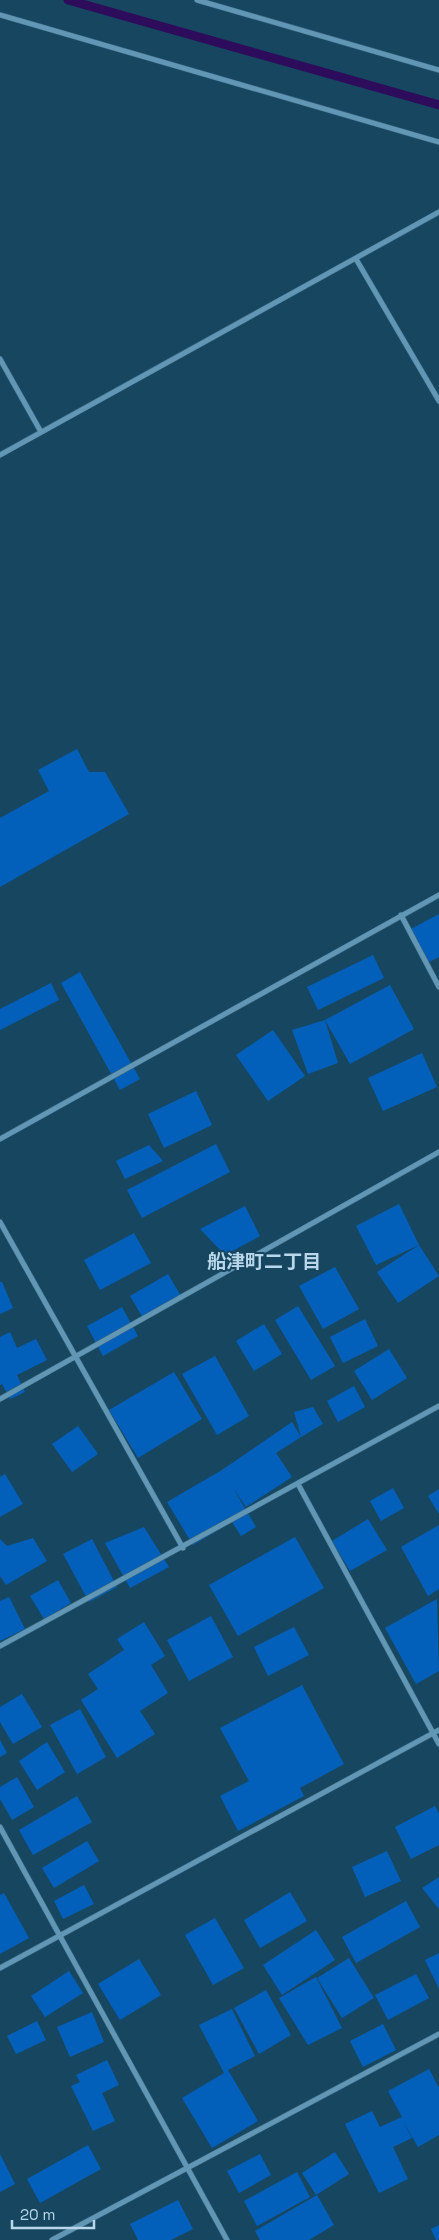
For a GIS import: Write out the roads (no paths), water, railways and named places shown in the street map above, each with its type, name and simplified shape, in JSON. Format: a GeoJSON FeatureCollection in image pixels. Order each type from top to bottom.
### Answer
{"type":"FeatureCollection","features":[{"type":"Feature","properties":{"kind":"street"},"geometry":{"type":"LineString","coordinates":[[198,0],[439,70]]}},
{"type":"Feature","properties":{"kind":"street"},"geometry":{"type":"LineString","coordinates":[[0,15],[439,142]]}},
{"type":"Feature","properties":{"kind":"street"},"geometry":{"type":"LineString","coordinates":[[0,455],[439,212]]}},
{"type":"Feature","properties":{"kind":"street"},"geometry":{"type":"LineString","coordinates":[[356,258],[439,401]]}},
{"type":"Feature","properties":{"kind":"street"},"geometry":{"type":"LineString","coordinates":[[0,359],[42,432]]}},
{"type":"Feature","properties":{"kind":"street"},"geometry":{"type":"LineString","coordinates":[[0,1139],[439,895]]}},
{"type":"Feature","properties":{"kind":"street"},"geometry":{"type":"LineString","coordinates":[[401,916],[439,987]]}},
{"type":"Feature","properties":{"kind":"street"},"geometry":{"type":"LineString","coordinates":[[0,1399],[439,1152]]}},
{"type":"Feature","properties":{"kind":"street"},"geometry":{"type":"LineString","coordinates":[[0,1222],[77,1356],[183,1548]]}},
{"type":"Feature","properties":{"kind":"street"},"geometry":{"type":"LineString","coordinates":[[0,1646],[183,1548],[439,1406]]}},
{"type":"Feature","properties":{"kind":"street"},"geometry":{"type":"LineString","coordinates":[[298,1484],[439,1744]]}},
{"type":"Feature","properties":{"kind":"street"},"geometry":{"type":"LineString","coordinates":[[0,1968],[439,1730]]}},
{"type":"Feature","properties":{"kind":"street"},"geometry":{"type":"LineString","coordinates":[[0,1827],[227,2240]]}},
{"type":"Feature","properties":{"kind":"street"},"geometry":{"type":"LineString","coordinates":[[52,2240],[439,2034]]}},
{"type":"Feature","properties":{"kind":"waterway"},"geometry":{"type":"LineString","coordinates":[[68,0],[439,105]]}},
{"type":"Feature","properties":{"kind":"district","name":"船津町二丁目"},"geometry":{"type":"Point","coordinates":[264,1261]}}]}
